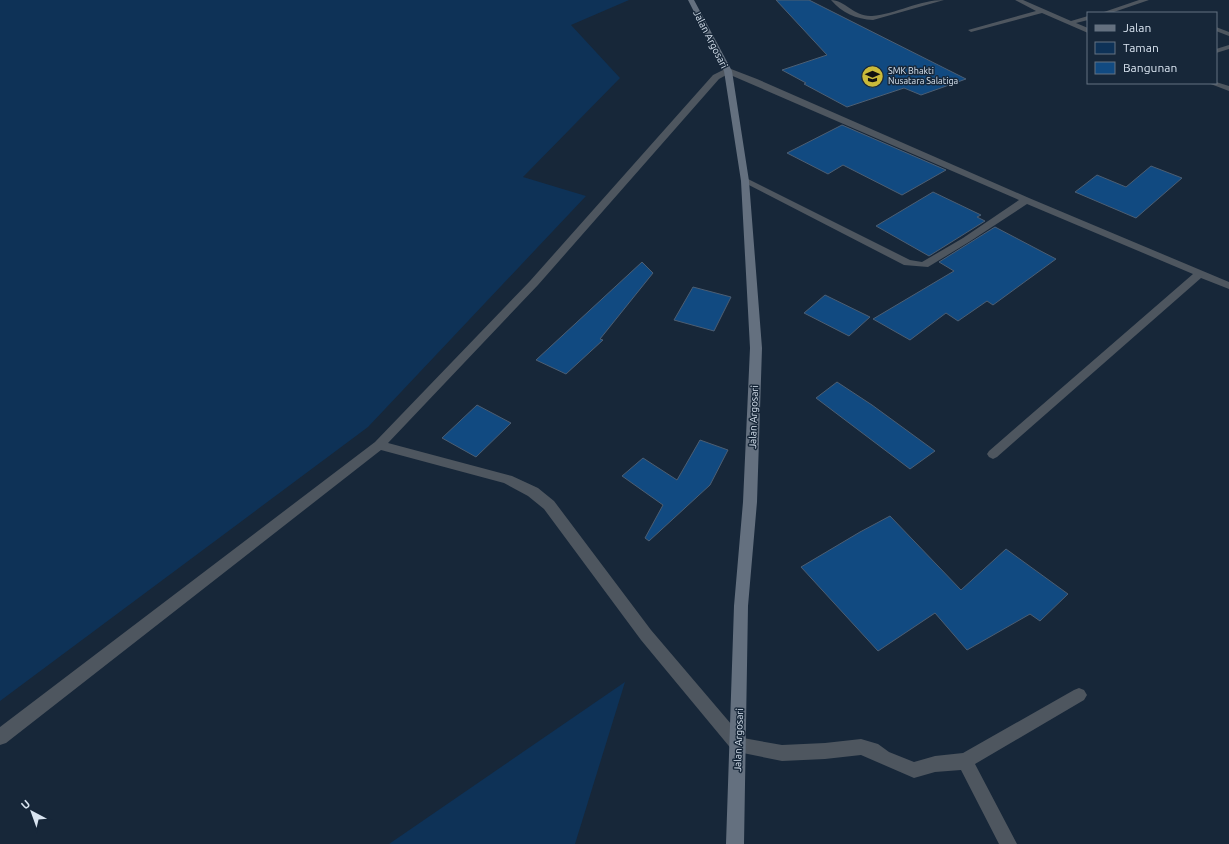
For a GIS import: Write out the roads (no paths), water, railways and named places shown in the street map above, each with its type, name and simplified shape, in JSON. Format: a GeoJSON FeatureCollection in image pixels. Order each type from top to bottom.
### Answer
{"type":"FeatureCollection","features":[{"type":"Feature","properties":{"kind":"street","name":"Jalan Argosari"},"geometry":{"type":"LineString","coordinates":[[691,0],[728,71],[745,181],[756,348],[750,502],[741,606],[739,745],[735,844]]}},
{"type":"Feature","properties":{"kind":"street"},"geometry":{"type":"LineString","coordinates":[[834,0],[852,14],[866,18],[873,18],[941,0]]}},
{"type":"Feature","properties":{"kind":"street"},"geometry":{"type":"LineString","coordinates":[[1018,0],[1087,31]]}},
{"type":"Feature","properties":{"kind":"street"},"geometry":{"type":"LineString","coordinates":[[1107,12],[1146,0]]}},
{"type":"Feature","properties":{"kind":"street"},"geometry":{"type":"LineString","coordinates":[[971,30],[1042,11]]}},
{"type":"Feature","properties":{"kind":"street"},"geometry":{"type":"LineString","coordinates":[[1070,23],[1087,18]]}},
{"type":"Feature","properties":{"kind":"street"},"geometry":{"type":"LineString","coordinates":[[1217,29],[1229,34]]}},
{"type":"Feature","properties":{"kind":"street"},"geometry":{"type":"LineString","coordinates":[[1217,51],[1229,47]]}},
{"type":"Feature","properties":{"kind":"street"},"geometry":{"type":"LineString","coordinates":[[0,738],[379,445],[534,283],[716,77],[728,71],[1026,200],[1228,285]]}},
{"type":"Feature","properties":{"kind":"street"},"geometry":{"type":"LineString","coordinates":[[1215,84],[1229,89]]}},
{"type":"Feature","properties":{"kind":"street"},"geometry":{"type":"LineString","coordinates":[[745,181],[908,263],[918,266],[924,265],[960,244],[1026,200]]}},
{"type":"Feature","properties":{"kind":"street"},"geometry":{"type":"LineString","coordinates":[[993,454],[1199,274]]}},
{"type":"Feature","properties":{"kind":"street"},"geometry":{"type":"LineString","coordinates":[[379,445],[507,479],[533,492],[549,505],[646,635],[739,745],[782,753],[825,751],[861,747],[872,750],[884,758],[914,770],[935,764],[965,761],[1078,695]]}},
{"type":"Feature","properties":{"kind":"street"},"geometry":{"type":"LineString","coordinates":[[965,761],[1008,844]]}},
{"type":"Feature","properties":{"kind":"place","name":"SMK Bhakti Nusatara Salatiga"},"geometry":{"type":"Point","coordinates":[872,76]}}]}
